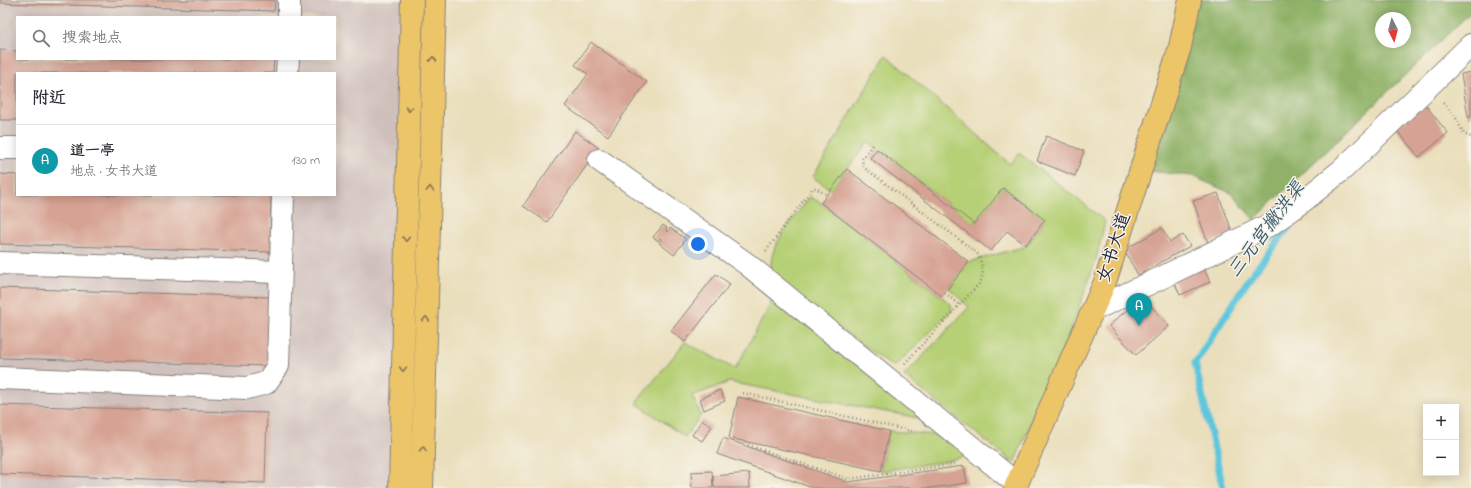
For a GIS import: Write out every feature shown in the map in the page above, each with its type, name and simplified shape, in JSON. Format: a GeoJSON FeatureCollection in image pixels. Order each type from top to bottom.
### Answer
{"type":"FeatureCollection","features":[{"type":"Feature","properties":{"kind":"main road"},"geometry":{"type":"LineString","coordinates":[[400,488],[412,0]]}},
{"type":"Feature","properties":{"kind":"main road"},"geometry":{"type":"LineString","coordinates":[[422,488],[435,0]]}},
{"type":"Feature","properties":{"kind":"main road","name":"女书大道"},"geometry":{"type":"LineString","coordinates":[[1016,486],[1105,282],[1178,54],[1190,0]]}},
{"type":"Feature","properties":{"kind":"street"},"geometry":{"type":"LineString","coordinates":[[289,0],[289,16]]}},
{"type":"Feature","properties":{"kind":"street"},"geometry":{"type":"LineString","coordinates":[[1093,310],[1271,224],[1297,206],[1343,169],[1471,45]]}},
{"type":"Feature","properties":{"kind":"street"},"geometry":{"type":"LineString","coordinates":[[287,72],[288,60]]}},
{"type":"Feature","properties":{"kind":"street"},"geometry":{"type":"LineString","coordinates":[[0,148],[16,148]]}},
{"type":"Feature","properties":{"kind":"street"},"geometry":{"type":"LineString","coordinates":[[599,160],[749,266],[982,455],[1016,486]]}},
{"type":"Feature","properties":{"kind":"street"},"geometry":{"type":"LineString","coordinates":[[0,378],[247,388],[266,383],[278,366],[283,196]]}},
{"type":"Feature","properties":{"kind":"street"},"geometry":{"type":"LineString","coordinates":[[0,263],[281,272]]}},
{"type":"Feature","properties":{"kind":"path"},"geometry":{"type":"LineString","coordinates":[[1427,88],[1455,116],[1464,134],[1471,137]]}},
{"type":"Feature","properties":{"kind":"path"},"geometry":{"type":"LineString","coordinates":[[872,145],[862,159],[863,165],[866,169],[977,253],[983,264],[984,272],[980,282],[889,380]]}},
{"type":"Feature","properties":{"kind":"path"},"geometry":{"type":"LineString","coordinates":[[749,266],[813,188],[816,188],[827,195]]}},
{"type":"Feature","properties":{"kind":"path"},"geometry":{"type":"LineString","coordinates":[[945,293],[959,305]]}},
{"type":"Feature","properties":{"kind":"path"},"geometry":{"type":"LineString","coordinates":[[743,393],[916,432]]}},
{"type":"Feature","properties":{"kind":"path"},"geometry":{"type":"LineString","coordinates":[[748,445],[848,478],[948,465],[963,462],[982,455]]}},
{"type":"Feature","properties":{"kind":"shaded area"},"geometry":{"type":"Polygon","coordinates":[[[0,0],[412,0],[400,488],[0,488],[0,0]]]}},
{"type":"Feature","properties":{"kind":"green space"},"geometry":{"type":"Polygon","coordinates":[[[1190,0],[1471,0],[1471,12],[1254,220],[1231,193],[1192,176],[1140,170],[1190,0]]]}},
{"type":"Feature","properties":{"kind":"green space"},"geometry":{"type":"Polygon","coordinates":[[[886,55],[1010,164],[1019,153],[1105,221],[1096,260],[1071,329],[1014,463],[904,376],[969,307],[949,288],[969,262],[1026,246],[1045,220],[1003,188],[974,224],[868,142],[831,190],[813,177],[886,55]]]}},
{"type":"Feature","properties":{"kind":"green space"},"geometry":{"type":"Polygon","coordinates":[[[810,197],[821,203],[951,304],[952,311],[895,366],[889,364],[775,282],[771,264],[772,255],[780,237],[810,197]]]}},
{"type":"Feature","properties":{"kind":"green space"},"geometry":{"type":"Polygon","coordinates":[[[774,298],[929,420],[729,382],[692,396],[701,415],[685,437],[636,403],[685,342],[735,369],[774,298]]]}},
{"type":"Feature","properties":{"kind":"green space"},"geometry":{"type":"Polygon","coordinates":[[[889,431],[948,436],[971,455],[947,461],[881,471],[889,431]]]}},
{"type":"Feature","properties":{"kind":"building"},"geometry":{"type":"Polygon","coordinates":[[[1,0],[275,0],[274,11],[0,3],[1,0]]]}},
{"type":"Feature","properties":{"kind":"building"},"geometry":{"type":"Polygon","coordinates":[[[591,42],[647,82],[608,136],[565,106],[588,74],[575,65],[591,42]]]}},
{"type":"Feature","properties":{"kind":"building"},"geometry":{"type":"Polygon","coordinates":[[[0,50],[16,51],[16,60],[274,60],[273,72],[16,72],[16,120],[0,120],[0,50]]]}},
{"type":"Feature","properties":{"kind":"building"},"geometry":{"type":"Polygon","coordinates":[[[1471,72],[1471,117],[1468,117],[1461,74],[1471,72]]]}},
{"type":"Feature","properties":{"kind":"building"},"geometry":{"type":"Polygon","coordinates":[[[1423,102],[1448,133],[1419,157],[1394,127],[1423,102]]]}},
{"type":"Feature","properties":{"kind":"building"},"geometry":{"type":"Polygon","coordinates":[[[575,131],[599,148],[547,222],[523,206],[575,131]]]}},
{"type":"Feature","properties":{"kind":"building"},"geometry":{"type":"Polygon","coordinates":[[[1046,136],[1084,151],[1075,176],[1037,161],[1046,136]]]}},
{"type":"Feature","properties":{"kind":"building"},"geometry":{"type":"Polygon","coordinates":[[[877,149],[974,224],[1003,188],[1045,220],[1026,245],[1007,231],[991,251],[870,158],[877,149]]]}},
{"type":"Feature","properties":{"kind":"building"},"geometry":{"type":"Polygon","coordinates":[[[847,169],[969,262],[942,296],[821,203],[847,169]]]}},
{"type":"Feature","properties":{"kind":"building"},"geometry":{"type":"Polygon","coordinates":[[[0,174],[16,175],[16,196],[271,196],[270,252],[0,244],[0,174]]]}},
{"type":"Feature","properties":{"kind":"building"},"geometry":{"type":"Polygon","coordinates":[[[1218,193],[1233,234],[1208,243],[1193,201],[1218,193]]]}},
{"type":"Feature","properties":{"kind":"building"},"geometry":{"type":"Polygon","coordinates":[[[663,225],[667,228],[666,230],[668,232],[670,228],[686,239],[674,255],[659,243],[662,239],[660,238],[658,241],[653,237],[663,225]]]}},
{"type":"Feature","properties":{"kind":"building"},"geometry":{"type":"Polygon","coordinates":[[[1162,228],[1170,242],[1183,235],[1190,246],[1138,275],[1124,250],[1162,228]]]}},
{"type":"Feature","properties":{"kind":"building"},"geometry":{"type":"Polygon","coordinates":[[[1203,266],[1210,282],[1180,295],[1173,279],[1203,266]]]}},
{"type":"Feature","properties":{"kind":"building"},"geometry":{"type":"Polygon","coordinates":[[[716,274],[730,284],[685,342],[671,331],[716,274]]]}},
{"type":"Feature","properties":{"kind":"building"},"geometry":{"type":"Polygon","coordinates":[[[0,288],[269,297],[268,366],[0,358],[0,288]]]}},
{"type":"Feature","properties":{"kind":"building"},"geometry":{"type":"Polygon","coordinates":[[[1142,296],[1169,326],[1136,355],[1109,326],[1142,296]]]}},
{"type":"Feature","properties":{"kind":"building"},"geometry":{"type":"Polygon","coordinates":[[[720,390],[725,401],[704,410],[700,399],[720,390]]]}},
{"type":"Feature","properties":{"kind":"building"},"geometry":{"type":"Polygon","coordinates":[[[738,397],[889,431],[881,471],[729,438],[738,397]]]}},
{"type":"Feature","properties":{"kind":"building"},"geometry":{"type":"Polygon","coordinates":[[[0,405],[267,413],[265,483],[0,474],[0,405]]]}},
{"type":"Feature","properties":{"kind":"building"},"geometry":{"type":"Polygon","coordinates":[[[702,420],[712,426],[702,441],[692,435],[702,420]]]}},
{"type":"Feature","properties":{"kind":"building"},"geometry":{"type":"Polygon","coordinates":[[[723,438],[848,482],[964,466],[967,483],[931,488],[813,488],[717,454],[723,438]]]}},
{"type":"Feature","properties":{"kind":"building"},"geometry":{"type":"Polygon","coordinates":[[[712,471],[713,488],[692,488],[691,472],[712,471]]]}},
{"type":"Feature","properties":{"kind":"building"},"geometry":{"type":"Polygon","coordinates":[[[749,473],[750,488],[714,488],[713,476],[749,473]]]}},
{"type":"Feature","properties":{"kind":"waterway","name":"三元宫撇洪渠"},"geometry":{"type":"LineString","coordinates":[[1223,488],[1195,363],[1253,273],[1297,216]]}},
{"type":"Feature","properties":{"kind":"place","name":"道一亭"},"geometry":{"type":"Point","coordinates":[1139,326]}}]}
